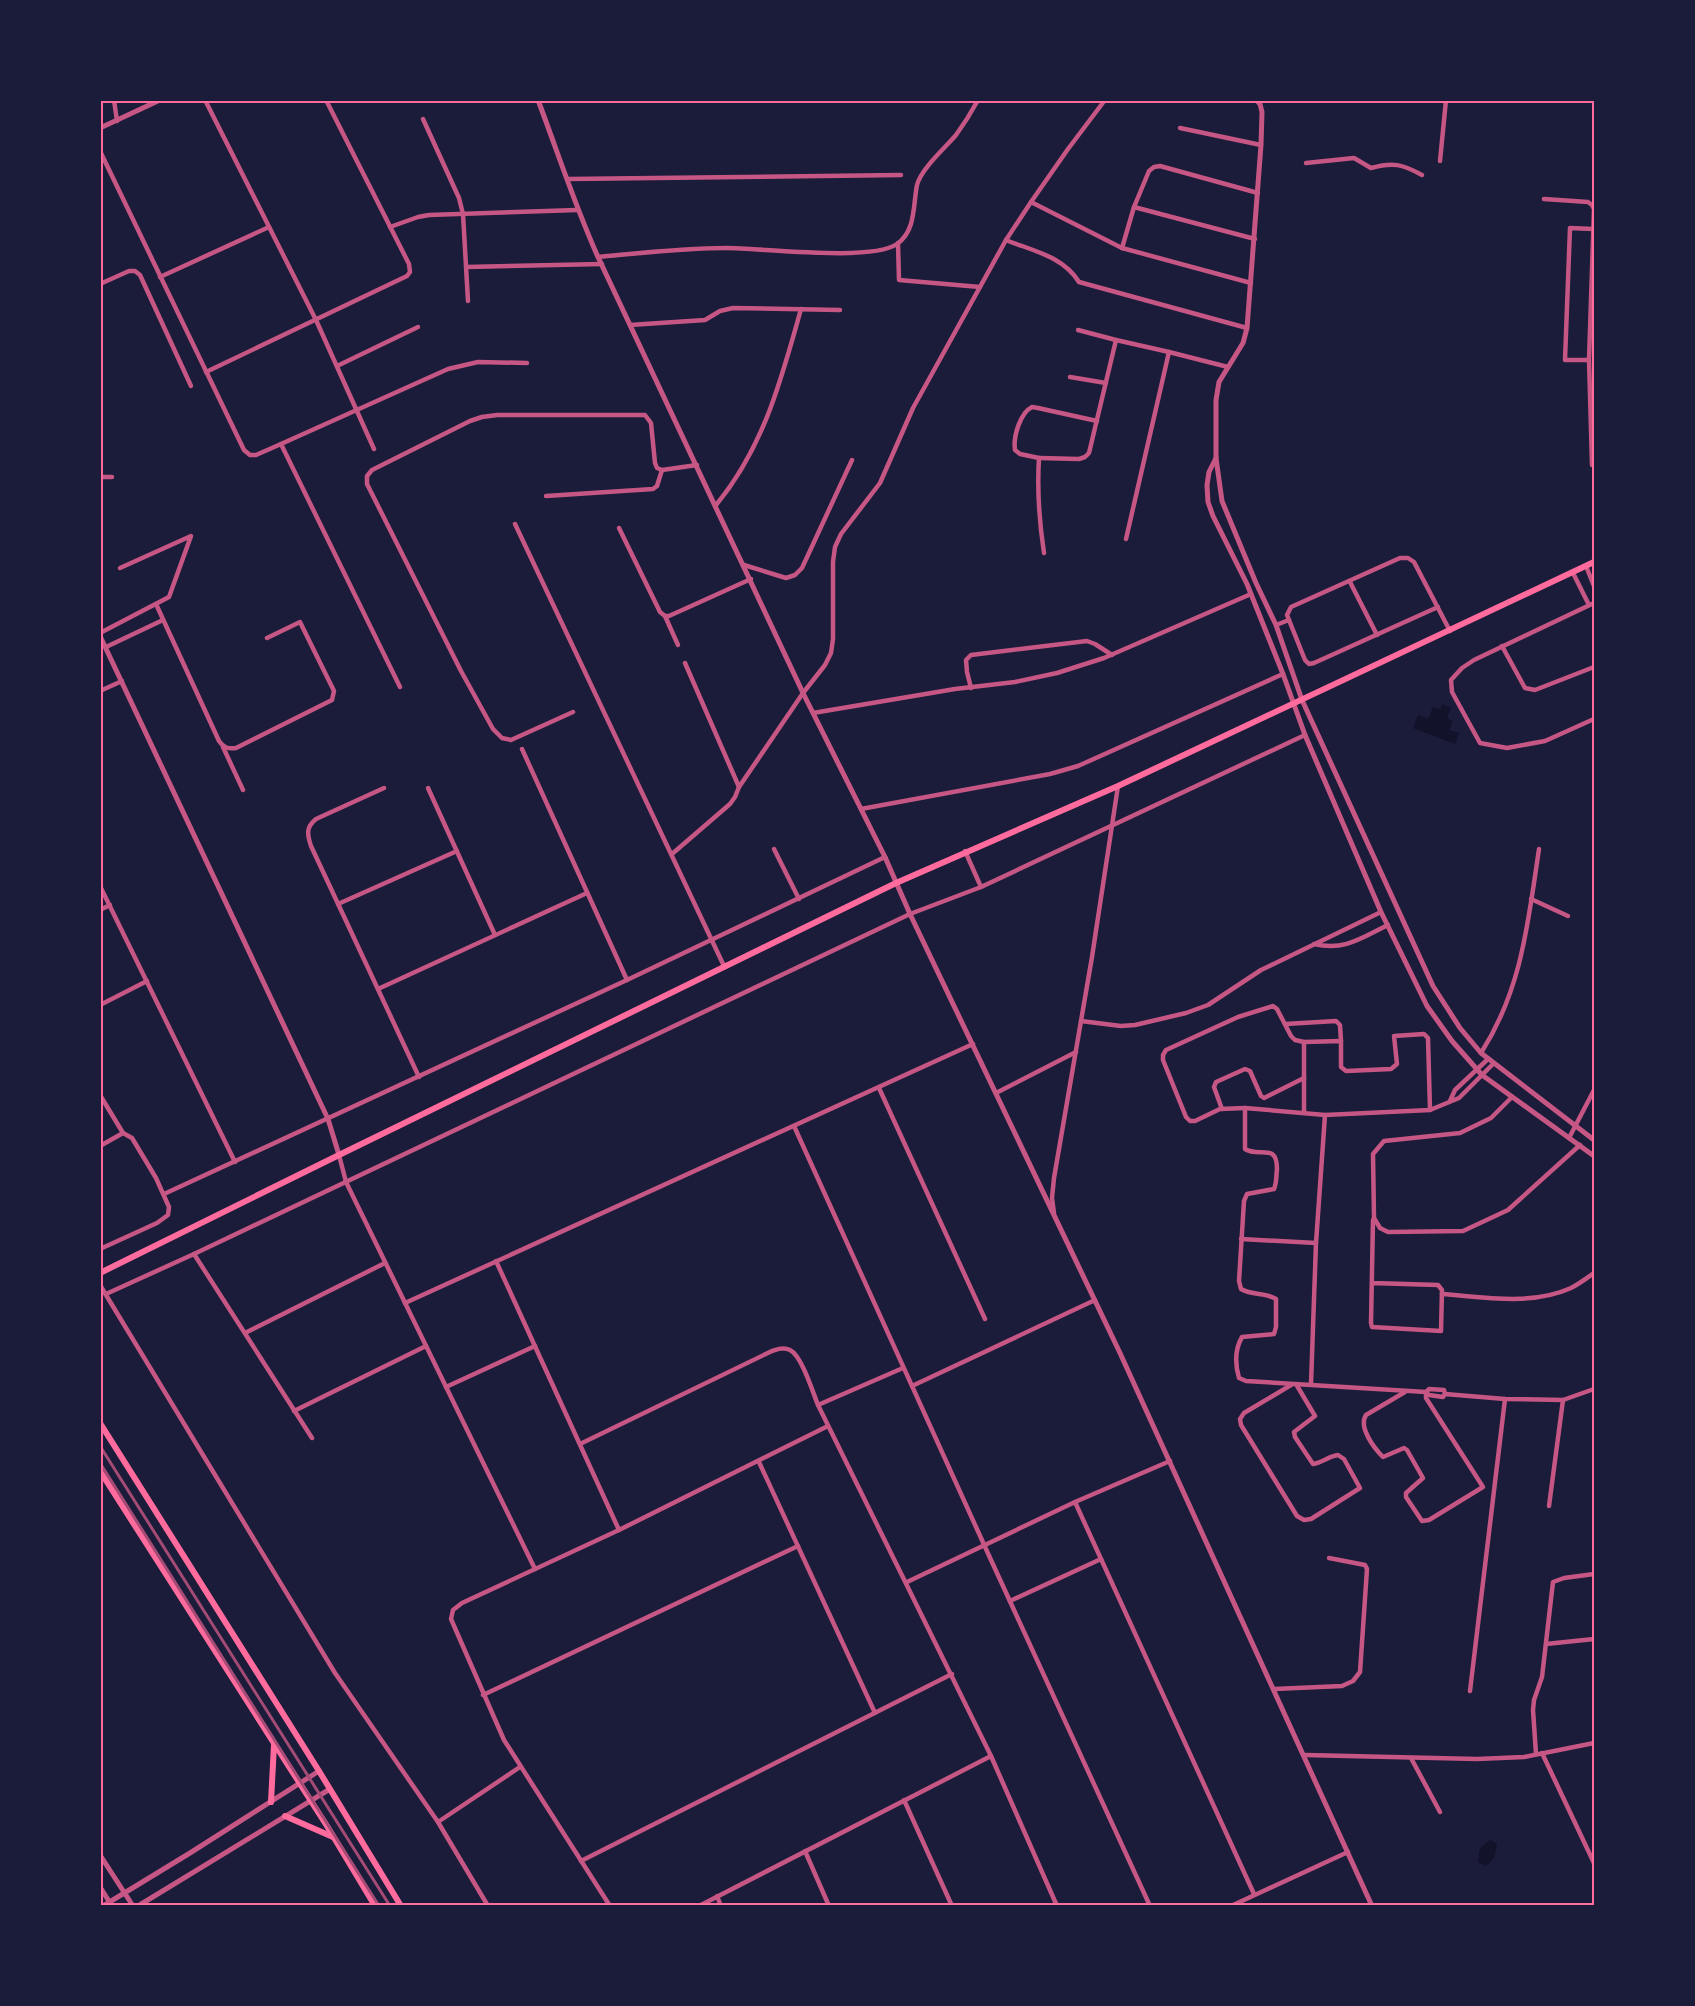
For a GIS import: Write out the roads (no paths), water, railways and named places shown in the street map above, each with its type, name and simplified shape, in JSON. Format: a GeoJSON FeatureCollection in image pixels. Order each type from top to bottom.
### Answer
{"type":"FeatureCollection","features":[{"type":"Feature","properties":{"kind":"main road"},"geometry":{"type":"LineString","coordinates":[[100,1273],[896,883],[1118,786],[1594,562]]}},
{"type":"Feature","properties":{"kind":"main road"},"geometry":{"type":"LineString","coordinates":[[100,1423],[401,1905]]}},
{"type":"Feature","properties":{"kind":"main road"},"geometry":{"type":"LineString","coordinates":[[100,1472],[375,1905]]}},
{"type":"Feature","properties":{"kind":"main road"},"geometry":{"type":"LineString","coordinates":[[271,1802],[274,1745]]}},
{"type":"Feature","properties":{"kind":"main road"},"geometry":{"type":"LineString","coordinates":[[285,1816],[333,1838]]}},
{"type":"Feature","properties":{"kind":"street"},"geometry":{"type":"LineString","coordinates":[[114,100],[117,121]]}},
{"type":"Feature","properties":{"kind":"street"},"geometry":{"type":"LineString","coordinates":[[100,128],[160,100]]}},
{"type":"Feature","properties":{"kind":"street"},"geometry":{"type":"LineString","coordinates":[[205,100],[316,321],[374,449]]}},
{"type":"Feature","properties":{"kind":"street"},"geometry":{"type":"LineString","coordinates":[[206,372],[316,321],[407,276],[410,272],[409,264],[326,100]]}},
{"type":"Feature","properties":{"kind":"street"},"geometry":{"type":"LineString","coordinates":[[538,100],[578,210],[598,256],[803,693],[885,857],[910,914],[1095,1300],[1372,1905]]}},
{"type":"Feature","properties":{"kind":"street"},"geometry":{"type":"LineString","coordinates":[[598,256],[726,248],[860,254],[884,250],[898,243],[907,232],[913,217],[917,184],[933,160],[955,136],[978,100]]}},
{"type":"Feature","properties":{"kind":"street"},"geometry":{"type":"LineString","coordinates":[[672,854],[735,797],[739,787],[803,693],[825,665],[831,653],[833,639],[833,562],[835,547],[841,534],[880,483],[913,408],[1006,240],[1068,149],[1105,100]]}},
{"type":"Feature","properties":{"kind":"street"},"geometry":{"type":"LineString","coordinates":[[1440,161],[1446,100]]}},
{"type":"Feature","properties":{"kind":"street"},"geometry":{"type":"LineString","coordinates":[[1258,102],[1262,112],[1261,145],[1247,328],[1243,343],[1220,382],[1216,400],[1216,458],[1222,501],[1276,625],[1302,700],[1433,986],[1460,1028],[1481,1053],[1594,1140]]}},
{"type":"Feature","properties":{"kind":"street"},"geometry":{"type":"LineString","coordinates":[[423,119],[452,179],[463,214],[468,301]]}},
{"type":"Feature","properties":{"kind":"street"},"geometry":{"type":"LineString","coordinates":[[1180,128],[1261,145]]}},
{"type":"Feature","properties":{"kind":"street"},"geometry":{"type":"LineString","coordinates":[[100,151],[244,450],[249,455],[256,455],[461,365],[478,362],[527,363]]}},
{"type":"Feature","properties":{"kind":"street"},"geometry":{"type":"LineString","coordinates":[[1306,163],[1354,158],[1371,168],[1389,164],[1407,166],[1422,175]]}},
{"type":"Feature","properties":{"kind":"street"},"geometry":{"type":"LineString","coordinates":[[1122,248],[1134,207],[1149,171],[1154,167],[1160,166],[1258,193]]}},
{"type":"Feature","properties":{"kind":"street"},"geometry":{"type":"LineString","coordinates":[[568,179],[901,175]]}},
{"type":"Feature","properties":{"kind":"street"},"geometry":{"type":"LineString","coordinates":[[1544,199],[1592,204],[1590,360],[1592,465],[1594,465]]}},
{"type":"Feature","properties":{"kind":"street"},"geometry":{"type":"LineString","coordinates":[[1031,202],[1122,248],[1251,283]]}},
{"type":"Feature","properties":{"kind":"street"},"geometry":{"type":"LineString","coordinates":[[1134,207],[1255,239]]}},
{"type":"Feature","properties":{"kind":"street"},"geometry":{"type":"LineString","coordinates":[[390,227],[418,217],[578,210]]}},
{"type":"Feature","properties":{"kind":"street"},"geometry":{"type":"LineString","coordinates":[[160,277],[269,227]]}},
{"type":"Feature","properties":{"kind":"street"},"geometry":{"type":"LineString","coordinates":[[1590,360],[1565,360],[1569,228],[1593,229]]}},
{"type":"Feature","properties":{"kind":"street"},"geometry":{"type":"LineString","coordinates":[[1006,240],[1060,261],[1069,267],[1079,282],[1247,328]]}},
{"type":"Feature","properties":{"kind":"street"},"geometry":{"type":"LineString","coordinates":[[898,243],[899,280],[980,287]]}},
{"type":"Feature","properties":{"kind":"street"},"geometry":{"type":"LineString","coordinates":[[466,267],[602,264]]}},
{"type":"Feature","properties":{"kind":"street"},"geometry":{"type":"LineString","coordinates":[[100,284],[129,271],[135,271],[140,275],[191,386]]}},
{"type":"Feature","properties":{"kind":"street"},"geometry":{"type":"LineString","coordinates":[[630,325],[705,320],[720,311],[733,308],[840,310]]}},
{"type":"Feature","properties":{"kind":"street"},"geometry":{"type":"LineString","coordinates":[[716,505],[753,449],[771,410],[801,309]]}},
{"type":"Feature","properties":{"kind":"street"},"geometry":{"type":"LineString","coordinates":[[337,366],[418,327]]}},
{"type":"Feature","properties":{"kind":"street"},"geometry":{"type":"LineString","coordinates":[[1078,330],[1228,367]]}},
{"type":"Feature","properties":{"kind":"street"},"geometry":{"type":"LineString","coordinates":[[1097,421],[1038,408],[1027,410],[1023,414],[1014,444],[1020,454],[1039,458],[1079,459],[1089,453],[1097,421],[1116,340]]}},
{"type":"Feature","properties":{"kind":"street"},"geometry":{"type":"LineString","coordinates":[[1126,539],[1169,352]]}},
{"type":"Feature","properties":{"kind":"street"},"geometry":{"type":"LineString","coordinates":[[1070,377],[1106,383]]}},
{"type":"Feature","properties":{"kind":"street"},"geometry":{"type":"LineString","coordinates":[[573,712],[511,741],[502,738],[492,729],[367,484],[367,476],[372,470],[470,421],[497,415],[645,415],[651,423],[657,468],[662,470],[697,465]]}},
{"type":"Feature","properties":{"kind":"street"},"geometry":{"type":"LineString","coordinates":[[281,444],[400,687]]}},
{"type":"Feature","properties":{"kind":"street"},"geometry":{"type":"LineString","coordinates":[[1039,458],[1038,514],[1044,552]]}},
{"type":"Feature","properties":{"kind":"street"},"geometry":{"type":"LineString","coordinates":[[1216,458],[1209,472],[1208,502],[1251,594],[1283,674],[1292,704],[1381,912],[1427,1006],[1476,1070],[1594,1156]]}},
{"type":"Feature","properties":{"kind":"street"},"geometry":{"type":"LineString","coordinates":[[744,565],[786,578],[795,575],[802,568],[852,460]]}},
{"type":"Feature","properties":{"kind":"street"},"geometry":{"type":"LineString","coordinates":[[546,496],[653,489],[657,486],[662,470]]}},
{"type":"Feature","properties":{"kind":"street"},"geometry":{"type":"LineString","coordinates":[[100,477],[112,477]]}},
{"type":"Feature","properties":{"kind":"street"},"geometry":{"type":"LineString","coordinates":[[515,524],[724,966]]}},
{"type":"Feature","properties":{"kind":"street"},"geometry":{"type":"LineString","coordinates":[[619,528],[678,645]]}},
{"type":"Feature","properties":{"kind":"street"},"geometry":{"type":"LineString","coordinates":[[120,568],[191,536],[169,597],[100,635],[328,1119],[346,1182],[536,1569]]}},
{"type":"Feature","properties":{"kind":"street"},"geometry":{"type":"LineString","coordinates":[[1438,607],[1309,664],[1305,660],[1287,615],[1291,607],[1400,558],[1408,558],[1414,562],[1438,607],[1450,631]]}},
{"type":"Feature","properties":{"kind":"street"},"geometry":{"type":"LineString","coordinates":[[1586,566],[1594,586]]}},
{"type":"Feature","properties":{"kind":"street"},"geometry":{"type":"LineString","coordinates":[[1573,573],[1589,605]]}},
{"type":"Feature","properties":{"kind":"street"},"geometry":{"type":"LineString","coordinates":[[664,616],[669,616],[751,579]]}},
{"type":"Feature","properties":{"kind":"street"},"geometry":{"type":"LineString","coordinates":[[1350,582],[1377,635]]}},
{"type":"Feature","properties":{"kind":"street"},"geometry":{"type":"LineString","coordinates":[[813,713],[1015,682],[1057,673],[1112,655],[1251,594]]}},
{"type":"Feature","properties":{"kind":"street"},"geometry":{"type":"LineString","coordinates":[[1594,603],[1474,660],[1462,668],[1451,680],[1452,692],[1480,743],[1507,748],[1545,741],[1594,719]]}},
{"type":"Feature","properties":{"kind":"street"},"geometry":{"type":"LineString","coordinates":[[156,604],[243,790]]}},
{"type":"Feature","properties":{"kind":"street"},"geometry":{"type":"LineString","coordinates":[[106,647],[163,620]]}},
{"type":"Feature","properties":{"kind":"street"},"geometry":{"type":"LineString","coordinates":[[1276,625],[1289,620]]}},
{"type":"Feature","properties":{"kind":"street"},"geometry":{"type":"LineString","coordinates":[[223,747],[229,749],[236,747],[332,699],[334,691],[300,622],[267,638]]}},
{"type":"Feature","properties":{"kind":"street"},"geometry":{"type":"LineString","coordinates":[[971,688],[966,660],[971,655],[1086,641],[1112,655]]}},
{"type":"Feature","properties":{"kind":"street"},"geometry":{"type":"LineString","coordinates":[[1503,646],[1525,688],[1535,690],[1594,667]]}},
{"type":"Feature","properties":{"kind":"street"},"geometry":{"type":"LineString","coordinates":[[685,663],[739,787]]}},
{"type":"Feature","properties":{"kind":"street"},"geometry":{"type":"LineString","coordinates":[[861,809],[1050,774],[1078,766],[1283,674]]}},
{"type":"Feature","properties":{"kind":"street"},"geometry":{"type":"LineString","coordinates":[[100,691],[122,681]]}},
{"type":"Feature","properties":{"kind":"street"},"geometry":{"type":"LineString","coordinates":[[106,1294],[910,914],[981,887],[1305,735]]}},
{"type":"Feature","properties":{"kind":"street"},"geometry":{"type":"LineString","coordinates":[[522,749],[627,980]]}},
{"type":"Feature","properties":{"kind":"street"},"geometry":{"type":"LineString","coordinates":[[1055,1216],[1052,1198],[1054,1178],[1118,786]]}},
{"type":"Feature","properties":{"kind":"street"},"geometry":{"type":"LineString","coordinates":[[384,788],[316,819],[310,824],[308,830],[311,846],[419,1077]]}},
{"type":"Feature","properties":{"kind":"street"},"geometry":{"type":"LineString","coordinates":[[428,788],[495,935]]}},
{"type":"Feature","properties":{"kind":"street"},"geometry":{"type":"LineString","coordinates":[[774,849],[799,899]]}},
{"type":"Feature","properties":{"kind":"street"},"geometry":{"type":"LineString","coordinates":[[1481,1053],[1506,1008],[1516,980],[1539,849]]}},
{"type":"Feature","properties":{"kind":"street"},"geometry":{"type":"LineString","coordinates":[[338,904],[457,851]]}},
{"type":"Feature","properties":{"kind":"street"},"geometry":{"type":"LineString","coordinates":[[966,851],[981,887]]}},
{"type":"Feature","properties":{"kind":"street"},"geometry":{"type":"LineString","coordinates":[[164,1194],[627,980],[885,857]]}},
{"type":"Feature","properties":{"kind":"street"},"geometry":{"type":"LineString","coordinates":[[100,886],[235,1162]]}},
{"type":"Feature","properties":{"kind":"street"},"geometry":{"type":"LineString","coordinates":[[378,989],[587,893]]}},
{"type":"Feature","properties":{"kind":"street"},"geometry":{"type":"LineString","coordinates":[[1531,899],[1568,916]]}},
{"type":"Feature","properties":{"kind":"street"},"geometry":{"type":"LineString","coordinates":[[100,910],[110,905]]}},
{"type":"Feature","properties":{"kind":"street"},"geometry":{"type":"LineString","coordinates":[[1081,1021],[1121,1026],[1135,1025],[1186,1013],[1208,1005],[1262,970],[1381,912]]}},
{"type":"Feature","properties":{"kind":"street"},"geometry":{"type":"LineString","coordinates":[[1314,944],[1336,947],[1344,945],[1388,925]]}},
{"type":"Feature","properties":{"kind":"street"},"geometry":{"type":"LineString","coordinates":[[100,1005],[147,981]]}},
{"type":"Feature","properties":{"kind":"street"},"geometry":{"type":"LineString","coordinates":[[1341,1041],[1304,1042],[1295,1040],[1277,1010],[1273,1006],[1267,1006],[1166,1050],[1163,1060],[1190,1121],[1222,1109],[1245,1108],[1326,1115],[1430,1110],[1459,1098],[1493,1064]]}},
{"type":"Feature","properties":{"kind":"street"},"geometry":{"type":"LineString","coordinates":[[1285,1024],[1336,1021],[1340,1025],[1343,1070],[1391,1069],[1396,1064],[1395,1036],[1427,1036],[1430,1110]]}},
{"type":"Feature","properties":{"kind":"street"},"geometry":{"type":"LineString","coordinates":[[1304,1042],[1304,1113]]}},
{"type":"Feature","properties":{"kind":"street"},"geometry":{"type":"LineString","coordinates":[[405,1303],[974,1044]]}},
{"type":"Feature","properties":{"kind":"street"},"geometry":{"type":"LineString","coordinates":[[996,1093],[1076,1052]]}},
{"type":"Feature","properties":{"kind":"street"},"geometry":{"type":"LineString","coordinates":[[1450,1101],[1455,1090],[1488,1059]]}},
{"type":"Feature","properties":{"kind":"street"},"geometry":{"type":"LineString","coordinates":[[1222,1109],[1214,1087],[1216,1082],[1245,1069],[1250,1071],[1264,1098],[1304,1078]]}},
{"type":"Feature","properties":{"kind":"street"},"geometry":{"type":"LineString","coordinates":[[879,1088],[985,1319]]}},
{"type":"Feature","properties":{"kind":"street"},"geometry":{"type":"LineString","coordinates":[[1569,1138],[1594,1090]]}},
{"type":"Feature","properties":{"kind":"street"},"geometry":{"type":"LineString","coordinates":[[100,1095],[123,1134],[132,1138],[169,1207],[168,1215],[157,1223],[100,1249]]}},
{"type":"Feature","properties":{"kind":"street"},"geometry":{"type":"LineString","coordinates":[[1372,1283],[1438,1285],[1442,1294],[1439,1332],[1372,1327],[1372,1283],[1374,1218],[1373,1155],[1384,1141],[1460,1133],[1491,1118],[1512,1097]]}},
{"type":"Feature","properties":{"kind":"street"},"geometry":{"type":"LineString","coordinates":[[1245,1108],[1245,1149],[1268,1152],[1277,1159],[1274,1189],[1247,1194],[1244,1201],[1239,1281],[1241,1290],[1249,1294],[1269,1294],[1276,1299],[1277,1305],[1274,1334],[1242,1337],[1238,1345],[1236,1368],[1239,1378],[1246,1381],[1405,1392],[1444,1390],[1445,1394],[1505,1399],[1563,1400],[1594,1389]]}},
{"type":"Feature","properties":{"kind":"street"},"geometry":{"type":"LineString","coordinates":[[1311,1384],[1316,1243],[1326,1115]]}},
{"type":"Feature","properties":{"kind":"street"},"geometry":{"type":"LineString","coordinates":[[794,1126],[1150,1905]]}},
{"type":"Feature","properties":{"kind":"street"},"geometry":{"type":"LineString","coordinates":[[100,1146],[123,1134]]}},
{"type":"Feature","properties":{"kind":"street"},"geometry":{"type":"LineString","coordinates":[[1374,1218],[1380,1228],[1388,1232],[1463,1231],[1508,1210],[1580,1145]]}},
{"type":"Feature","properties":{"kind":"street"},"geometry":{"type":"LineString","coordinates":[[1240,1239],[1316,1243]]}},
{"type":"Feature","properties":{"kind":"street"},"geometry":{"type":"LineString","coordinates":[[194,1254],[312,1438]]}},
{"type":"Feature","properties":{"kind":"street"},"geometry":{"type":"LineString","coordinates":[[496,1261],[619,1530]]}},
{"type":"Feature","properties":{"kind":"street"},"geometry":{"type":"LineString","coordinates":[[245,1333],[385,1263]]}},
{"type":"Feature","properties":{"kind":"street"},"geometry":{"type":"LineString","coordinates":[[1442,1294],[1523,1299],[1547,1296],[1571,1288],[1594,1273]]}},
{"type":"Feature","properties":{"kind":"street"},"geometry":{"type":"LineString","coordinates":[[100,1285],[335,1673],[438,1822],[488,1905]]}},
{"type":"Feature","properties":{"kind":"street"},"geometry":{"type":"LineString","coordinates":[[912,1386],[1095,1300]]}},
{"type":"Feature","properties":{"kind":"street"},"geometry":{"type":"LineString","coordinates":[[294,1411],[426,1346]]}},
{"type":"Feature","properties":{"kind":"street"},"geometry":{"type":"LineString","coordinates":[[446,1387],[535,1346]]}},
{"type":"Feature","properties":{"kind":"street"},"geometry":{"type":"LineString","coordinates":[[580,1444],[772,1351],[782,1348],[792,1351],[799,1359],[828,1426],[952,1674],[1057,1905]]}},
{"type":"Feature","properties":{"kind":"street"},"geometry":{"type":"LineString","coordinates":[[818,1405],[903,1368]]}},
{"type":"Feature","properties":{"kind":"street"},"geometry":{"type":"LineString","coordinates":[[1294,1384],[1315,1416],[1297,1429],[1294,1437],[1313,1464],[1331,1456],[1338,1455],[1344,1459],[1360,1488],[1311,1519],[1304,1520],[1297,1516],[1241,1425],[1240,1419],[1244,1413],[1294,1384]]}},
{"type":"Feature","properties":{"kind":"street"},"geometry":{"type":"LineString","coordinates":[[1405,1392],[1366,1415],[1363,1427],[1383,1457],[1404,1448],[1407,1450],[1423,1478],[1409,1489],[1406,1497],[1422,1521],[1429,1520],[1482,1487],[1426,1398],[1426,1392]]}},
{"type":"Feature","properties":{"kind":"street"},"geometry":{"type":"LineString","coordinates":[[1470,1691],[1505,1399]]}},
{"type":"Feature","properties":{"kind":"street"},"geometry":{"type":"LineString","coordinates":[[1549,1506],[1563,1400]]}},
{"type":"Feature","properties":{"kind":"street"},"geometry":{"type":"LineString","coordinates":[[610,1905],[504,1740],[451,1619],[453,1610],[462,1603],[619,1530],[828,1426]]}},
{"type":"Feature","properties":{"kind":"street"},"geometry":{"type":"LineString","coordinates":[[907,1582],[1075,1502],[1170,1461]]}},
{"type":"Feature","properties":{"kind":"street"},"geometry":{"type":"LineString","coordinates":[[759,1462],[875,1713]]}},
{"type":"Feature","properties":{"kind":"street"},"geometry":{"type":"LineString","coordinates":[[1075,1502],[1254,1894]]}},
{"type":"Feature","properties":{"kind":"street"},"geometry":{"type":"LineString","coordinates":[[483,1695],[798,1546]]}},
{"type":"Feature","properties":{"kind":"street"},"geometry":{"type":"LineString","coordinates":[[1274,1689],[1342,1686],[1353,1680],[1360,1672],[1367,1569],[1360,1562],[1329,1558]]}},
{"type":"Feature","properties":{"kind":"street"},"geometry":{"type":"LineString","coordinates":[[1010,1601],[1101,1559]]}},
{"type":"Feature","properties":{"kind":"street"},"geometry":{"type":"LineString","coordinates":[[1594,1574],[1564,1578],[1553,1582],[1542,1677],[1533,1710],[1539,1754],[1594,1863]]}},
{"type":"Feature","properties":{"kind":"street"},"geometry":{"type":"LineString","coordinates":[[1546,1644],[1594,1639]]}},
{"type":"Feature","properties":{"kind":"street"},"geometry":{"type":"LineString","coordinates":[[581,1861],[952,1674]]}},
{"type":"Feature","properties":{"kind":"street"},"geometry":{"type":"LineString","coordinates":[[1305,1755],[1477,1759],[1524,1757],[1594,1743]]}},
{"type":"Feature","properties":{"kind":"street"},"geometry":{"type":"LineString","coordinates":[[699,1905],[991,1756]]}},
{"type":"Feature","properties":{"kind":"street"},"geometry":{"type":"LineString","coordinates":[[1411,1758],[1440,1812]]}},
{"type":"Feature","properties":{"kind":"street"},"geometry":{"type":"LineString","coordinates":[[438,1822],[520,1767]]}},
{"type":"Feature","properties":{"kind":"street"},"geometry":{"type":"LineString","coordinates":[[103,1905],[111,1904],[124,1893],[319,1771]]}},
{"type":"Feature","properties":{"kind":"street"},"geometry":{"type":"LineString","coordinates":[[138,1905],[330,1789]]}},
{"type":"Feature","properties":{"kind":"street"},"geometry":{"type":"LineString","coordinates":[[904,1800],[952,1905]]}},
{"type":"Feature","properties":{"kind":"street"},"geometry":{"type":"LineString","coordinates":[[805,1851],[829,1905]]}},
{"type":"Feature","properties":{"kind":"street"},"geometry":{"type":"LineString","coordinates":[[1231,1905],[1348,1852]]}},
{"type":"Feature","properties":{"kind":"street"},"geometry":{"type":"LineString","coordinates":[[100,1855],[133,1905]]}},
{"type":"Feature","properties":{"kind":"street"},"geometry":{"type":"LineString","coordinates":[[100,1887],[111,1904]]}},
{"type":"Feature","properties":{"kind":"street"},"geometry":{"type":"LineString","coordinates":[[717,1896],[721,1905]]}},
{"type":"Feature","properties":{"kind":"railway"},"geometry":{"type":"LineString","coordinates":[[100,1446],[390,1906]]}},
{"type":"Feature","properties":{"kind":"railway"},"geometry":{"type":"LineString","coordinates":[[100,1463],[379,1906]]}}]}
